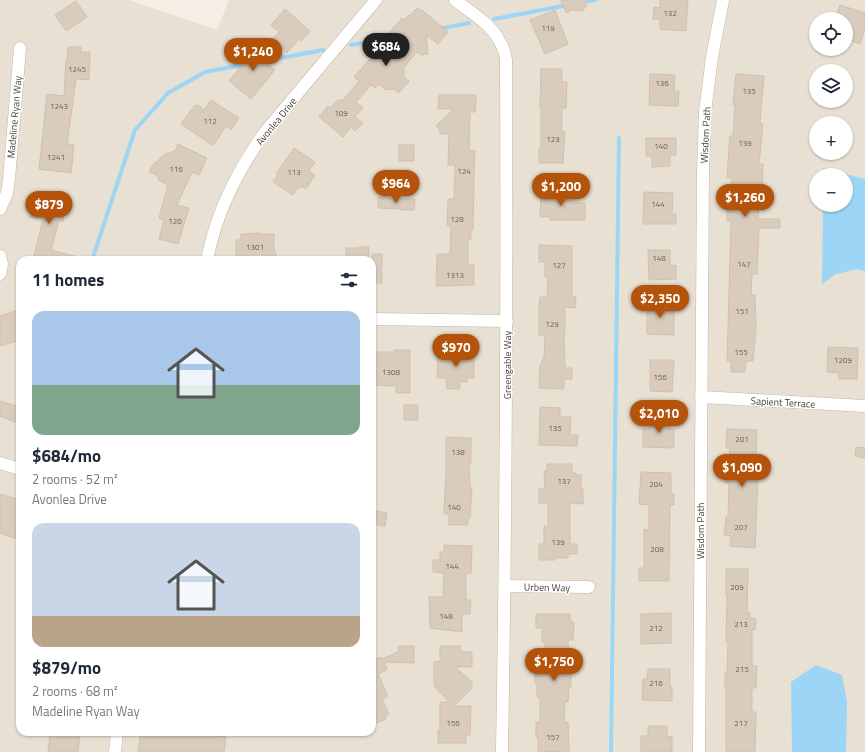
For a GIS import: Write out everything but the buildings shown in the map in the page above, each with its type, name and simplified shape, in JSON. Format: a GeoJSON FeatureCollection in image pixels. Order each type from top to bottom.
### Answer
{"type":"FeatureCollection","features":[{"type":"Feature","properties":{"kind":"street","name":"Avonlea Drive"},"geometry":{"type":"LineString","coordinates":[[208,256],[220,213],[237,176],[252,151],[265,132],[376,0]]}},
{"type":"Feature","properties":{"kind":"street","name":"Greengable Way"},"geometry":{"type":"LineString","coordinates":[[455,0],[489,27],[496,35],[504,49],[506,60],[507,321],[502,752]]}},
{"type":"Feature","properties":{"kind":"street","name":"Wisdom Path"},"geometry":{"type":"LineString","coordinates":[[699,752],[703,172],[705,112],[712,56],[723,0]]}},
{"type":"Feature","properties":{"kind":"street","name":"Madeline Ryan Way"},"geometry":{"type":"LineString","coordinates":[[0,209],[6,193],[8,179],[20,48]]}},
{"type":"Feature","properties":{"kind":"street"},"geometry":{"type":"LineString","coordinates":[[0,256],[2,264],[0,274]]}},
{"type":"Feature","properties":{"kind":"street"},"geometry":{"type":"LineString","coordinates":[[376,319],[507,321]]}},
{"type":"Feature","properties":{"kind":"street","name":"Sapient Terrace"},"geometry":{"type":"LineString","coordinates":[[701,397],[865,406]]}},
{"type":"Feature","properties":{"kind":"street"},"geometry":{"type":"LineString","coordinates":[[0,463],[16,468]]}},
{"type":"Feature","properties":{"kind":"street","name":"Urben Way"},"geometry":{"type":"LineString","coordinates":[[505,586],[589,587]]}},
{"type":"Feature","properties":{"kind":"street"},"geometry":{"type":"LineString","coordinates":[[115,752],[117,736]]}},
{"type":"Feature","properties":{"kind":"shaded area"},"geometry":{"type":"Polygon","coordinates":[[[0,0],[129,0],[217,30],[229,0],[865,0],[865,752],[0,752],[0,0]]]}},
{"type":"Feature","properties":{"kind":"water"},"geometry":{"type":"Polygon","coordinates":[[[853,176],[865,179],[865,271],[858,269],[836,274],[822,284],[823,212],[853,212],[853,176]]]}},
{"type":"Feature","properties":{"kind":"water"},"geometry":{"type":"Polygon","coordinates":[[[816,665],[842,675],[847,702],[846,752],[792,752],[791,682],[816,665]]]}},
{"type":"Feature","properties":{"kind":"waterway"},"geometry":{"type":"LineString","coordinates":[[583,2],[595,0]]}},
{"type":"Feature","properties":{"kind":"waterway"},"geometry":{"type":"LineString","coordinates":[[494,19],[568,5]]}},
{"type":"Feature","properties":{"kind":"waterway"},"geometry":{"type":"LineString","coordinates":[[438,29],[469,23]]}},
{"type":"Feature","properties":{"kind":"waterway"},"geometry":{"type":"LineString","coordinates":[[351,45],[390,38]]}},
{"type":"Feature","properties":{"kind":"waterway"},"geometry":{"type":"LineString","coordinates":[[259,62],[323,50]]}},
{"type":"Feature","properties":{"kind":"waterway"},"geometry":{"type":"LineString","coordinates":[[93,256],[135,130],[168,93],[205,72],[247,64]]}},
{"type":"Feature","properties":{"kind":"waterway"},"geometry":{"type":"LineString","coordinates":[[611,752],[619,138]]}}]}
